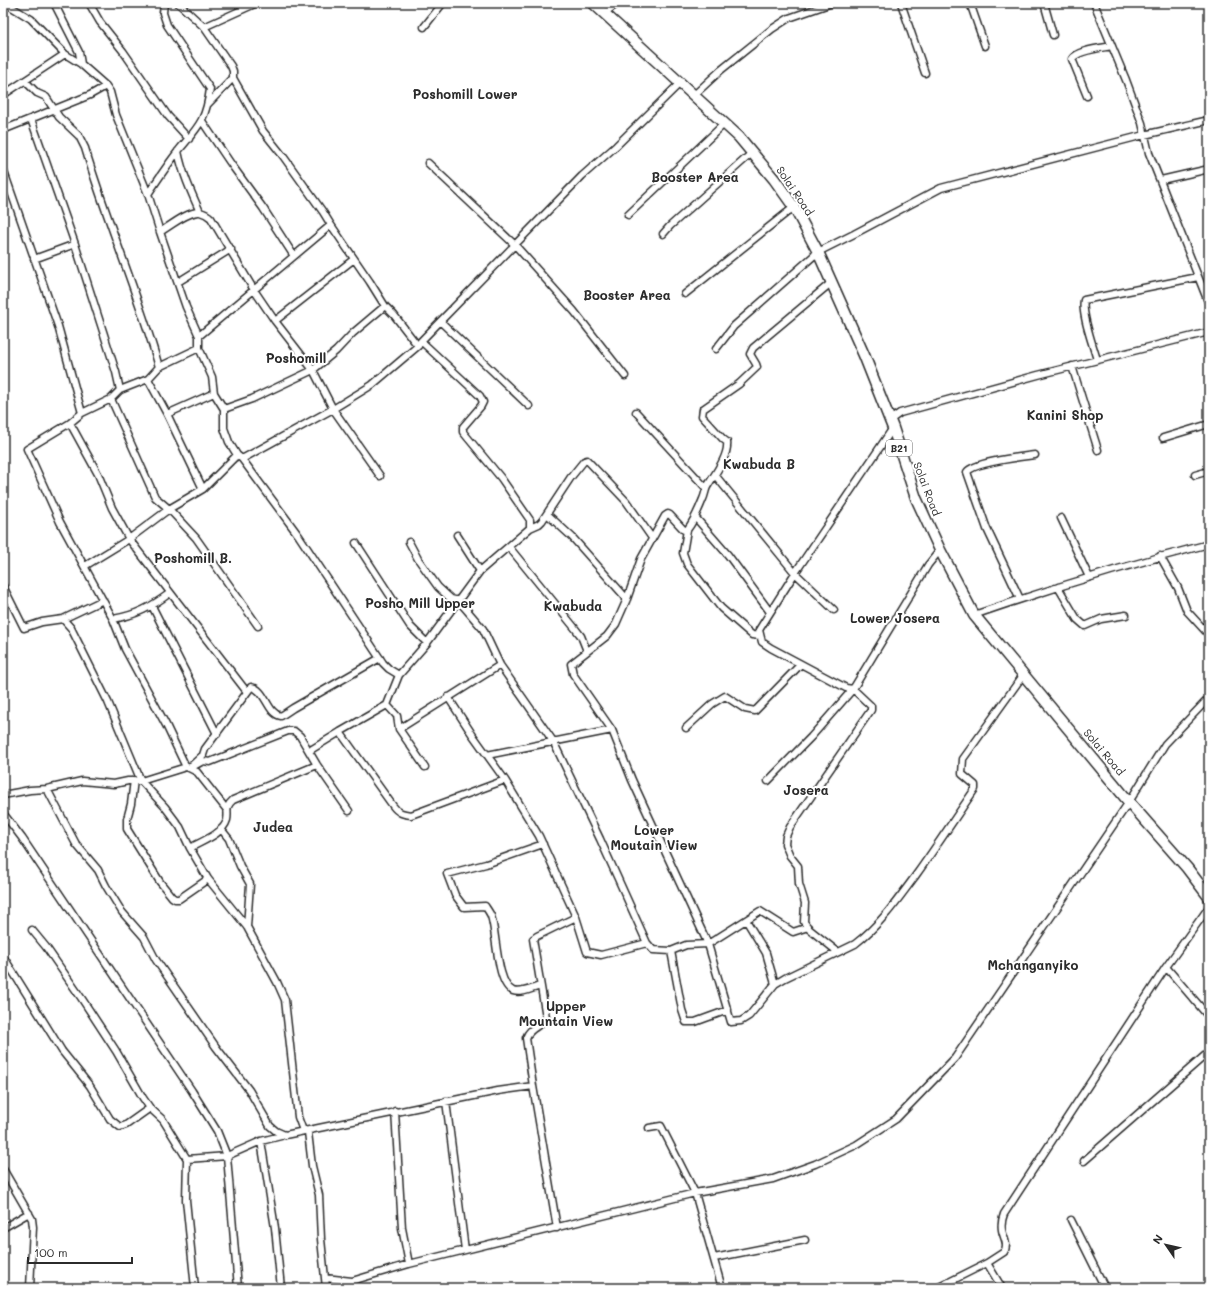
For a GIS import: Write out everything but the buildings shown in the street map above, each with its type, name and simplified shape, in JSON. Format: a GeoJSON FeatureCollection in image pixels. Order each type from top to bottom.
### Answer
{"type":"FeatureCollection","features":[{"type":"Feature","properties":{"kind":"highway","name":"Solai Road"},"geometry":{"type":"LineString","coordinates":[[593,3],[739,137],[753,152],[794,207],[818,252],[864,355],[891,424],[916,498],[940,550],[974,615],[1129,802],[1187,868],[1209,897]]}},
{"type":"Feature","properties":{"kind":"street"},"geometry":{"type":"LineString","coordinates":[[5,3],[31,19],[65,54],[81,64],[106,86],[110,92],[116,115],[148,194],[186,307],[199,336],[199,348],[212,377],[214,393],[224,409],[224,428],[229,442],[299,536],[383,663],[399,675]]}},
{"type":"Feature","properties":{"kind":"street"},"geometry":{"type":"LineString","coordinates":[[54,3],[79,52],[81,64]]}},
{"type":"Feature","properties":{"kind":"street"},"geometry":{"type":"LineString","coordinates":[[89,3],[100,22],[123,51],[168,116],[189,139]]}},
{"type":"Feature","properties":{"kind":"street"},"geometry":{"type":"LineString","coordinates":[[148,194],[178,151],[202,121],[208,104],[210,89],[167,25],[163,13],[164,3]]}},
{"type":"Feature","properties":{"kind":"street"},"geometry":{"type":"LineString","coordinates":[[179,3],[204,26],[233,71],[232,78],[208,104]]}},
{"type":"Feature","properties":{"kind":"street"},"geometry":{"type":"LineString","coordinates":[[204,26],[257,3]]}},
{"type":"Feature","properties":{"kind":"street"},"geometry":{"type":"LineString","coordinates":[[424,27],[443,3]]}},
{"type":"Feature","properties":{"kind":"street"},"geometry":{"type":"LineString","coordinates":[[604,13],[618,3]]}},
{"type":"Feature","properties":{"kind":"street"},"geometry":{"type":"LineString","coordinates":[[693,96],[721,70],[788,18],[817,5],[832,3]]}},
{"type":"Feature","properties":{"kind":"street"},"geometry":{"type":"LineString","coordinates":[[901,3],[925,73]]}},
{"type":"Feature","properties":{"kind":"street"},"geometry":{"type":"LineString","coordinates":[[970,3],[985,46]]}},
{"type":"Feature","properties":{"kind":"street"},"geometry":{"type":"LineString","coordinates":[[1044,3],[1053,35]]}},
{"type":"Feature","properties":{"kind":"street"},"geometry":{"type":"LineString","coordinates":[[1094,3],[1142,123],[1149,153],[1209,304]]}},
{"type":"Feature","properties":{"kind":"street"},"geometry":{"type":"LineString","coordinates":[[1086,96],[1072,59],[1074,55],[1112,46]]}},
{"type":"Feature","properties":{"kind":"street"},"geometry":{"type":"LineString","coordinates":[[3,95],[65,54]]}},
{"type":"Feature","properties":{"kind":"street"},"geometry":{"type":"LineString","coordinates":[[232,78],[263,131],[324,212],[331,226],[385,306],[420,344],[469,384],[482,398],[483,402],[481,406],[463,427],[463,432],[501,478],[530,520],[530,528]]}},
{"type":"Feature","properties":{"kind":"street"},"geometry":{"type":"LineString","coordinates":[[26,81],[37,93],[46,97],[59,117],[79,136],[85,148],[116,242],[142,311],[159,367]]}},
{"type":"Feature","properties":{"kind":"street"},"geometry":{"type":"LineString","coordinates":[[85,566],[130,539],[169,509],[204,489],[240,457],[333,408],[372,385],[420,344],[582,176],[616,146],[680,83]]}},
{"type":"Feature","properties":{"kind":"street"},"geometry":{"type":"LineString","coordinates":[[3,130],[55,110],[90,95],[106,86]]}},
{"type":"Feature","properties":{"kind":"street"},"geometry":{"type":"LineString","coordinates":[[31,119],[76,244],[116,372],[120,390]]}},
{"type":"Feature","properties":{"kind":"street"},"geometry":{"type":"LineString","coordinates":[[716,349],[734,326],[818,252],[942,188],[1144,135],[1209,120]]}},
{"type":"Feature","properties":{"kind":"street"},"geometry":{"type":"LineString","coordinates":[[202,121],[263,208],[294,256]]}},
{"type":"Feature","properties":{"kind":"street"},"geometry":{"type":"LineString","coordinates":[[628,215],[724,124]]}},
{"type":"Feature","properties":{"kind":"street"},"geometry":{"type":"LineString","coordinates":[[178,151],[187,182],[200,212]]}},
{"type":"Feature","properties":{"kind":"street"},"geometry":{"type":"LineString","coordinates":[[663,234],[753,152]]}},
{"type":"Feature","properties":{"kind":"street"},"geometry":{"type":"LineString","coordinates":[[428,163],[515,245],[574,311],[625,376]]}},
{"type":"Feature","properties":{"kind":"street"},"geometry":{"type":"LineString","coordinates":[[3,169],[58,326],[82,413]]}},
{"type":"Feature","properties":{"kind":"street"},"geometry":{"type":"LineString","coordinates":[[1161,180],[1209,169]]}},
{"type":"Feature","properties":{"kind":"street"},"geometry":{"type":"LineString","coordinates":[[685,294],[794,207]]}},
{"type":"Feature","properties":{"kind":"street"},"geometry":{"type":"LineString","coordinates":[[160,232],[191,213],[200,212],[211,218],[231,249],[254,290],[275,321],[313,370],[333,408],[380,476]]}},
{"type":"Feature","properties":{"kind":"street"},"geometry":{"type":"LineString","coordinates":[[199,336],[331,226]]}},
{"type":"Feature","properties":{"kind":"street"},"geometry":{"type":"LineString","coordinates":[[34,259],[76,244]]}},
{"type":"Feature","properties":{"kind":"street"},"geometry":{"type":"LineString","coordinates":[[178,282],[231,249]]}},
{"type":"Feature","properties":{"kind":"street"},"geometry":{"type":"LineString","coordinates":[[275,321],[354,259]]}},
{"type":"Feature","properties":{"kind":"street"},"geometry":{"type":"LineString","coordinates":[[1097,360],[1084,314],[1084,300],[1198,277]]}},
{"type":"Feature","properties":{"kind":"street"},"geometry":{"type":"LineString","coordinates":[[760,636],[752,635],[721,608],[687,564],[683,553],[687,530],[695,517],[706,488],[715,475],[728,448],[727,442],[702,416],[703,409],[739,384],[757,367],[750,354],[754,348],[832,282]]}},
{"type":"Feature","properties":{"kind":"street"},"geometry":{"type":"LineString","coordinates":[[224,409],[252,399],[313,370],[385,306]]}},
{"type":"Feature","properties":{"kind":"street"},"geometry":{"type":"LineString","coordinates":[[441,322],[529,406]]}},
{"type":"Feature","properties":{"kind":"street"},"geometry":{"type":"LineString","coordinates":[[838,952],[804,922],[805,903],[799,884],[798,866],[785,844],[786,836],[790,827],[871,710],[871,706],[853,689],[846,688],[762,642],[759,630],[891,424],[900,413],[1072,366],[1209,332]]}},
{"type":"Feature","properties":{"kind":"street"},"geometry":{"type":"LineString","coordinates":[[199,348],[159,367],[148,379],[120,390],[111,399],[82,413],[70,423],[27,450],[60,522],[113,618],[125,649],[188,768],[197,772],[227,810]]}},
{"type":"Feature","properties":{"kind":"street"},"geometry":{"type":"LineString","coordinates":[[1072,366],[1098,450]]}},
{"type":"Feature","properties":{"kind":"street"},"geometry":{"type":"LineString","coordinates":[[148,379],[204,489]]}},
{"type":"Feature","properties":{"kind":"street"},"geometry":{"type":"LineString","coordinates":[[167,414],[214,393]]}},
{"type":"Feature","properties":{"kind":"street"},"geometry":{"type":"LineString","coordinates":[[111,399],[151,491],[155,497],[169,509],[196,538],[258,626]]}},
{"type":"Feature","properties":{"kind":"street"},"geometry":{"type":"LineString","coordinates":[[636,412],[706,488]]}},
{"type":"Feature","properties":{"kind":"street"},"geometry":{"type":"LineString","coordinates":[[70,423],[98,474],[112,508],[130,539],[247,692]]}},
{"type":"Feature","properties":{"kind":"street"},"geometry":{"type":"LineString","coordinates":[[1163,438],[1209,424]]}},
{"type":"Feature","properties":{"kind":"street"},"geometry":{"type":"LineString","coordinates":[[1020,599],[987,529],[967,472],[969,468],[981,464],[1036,455]]}},
{"type":"Feature","properties":{"kind":"street"},"geometry":{"type":"LineString","coordinates":[[309,751],[388,705],[399,675],[427,643],[480,571],[530,528],[541,523],[571,477],[584,461],[587,460],[626,501],[652,538]]}},
{"type":"Feature","properties":{"kind":"street"},"geometry":{"type":"LineString","coordinates":[[1196,475],[1209,471]]}},
{"type":"Feature","properties":{"kind":"street"},"geometry":{"type":"LineString","coordinates":[[715,475],[795,573],[834,610]]}},
{"type":"Feature","properties":{"kind":"street"},"geometry":{"type":"LineString","coordinates":[[547,514],[572,537],[627,599]]}},
{"type":"Feature","properties":{"kind":"street"},"geometry":{"type":"LineString","coordinates":[[687,530],[684,530],[668,514],[662,521],[641,559],[627,599],[616,624],[607,636],[571,664],[573,674],[612,730],[632,780],[708,944],[731,1022],[741,1021],[748,1016],[775,984],[855,944],[889,912],[932,853],[975,789],[975,785],[972,781],[962,774],[964,759],[1024,674]]}},
{"type":"Feature","properties":{"kind":"street"},"geometry":{"type":"LineString","coordinates":[[695,517],[728,555],[770,612]]}},
{"type":"Feature","properties":{"kind":"street"},"geometry":{"type":"LineString","coordinates":[[1061,518],[1089,577]]}},
{"type":"Feature","properties":{"kind":"street"},"geometry":{"type":"LineString","coordinates":[[457,536],[480,571]]}},
{"type":"Feature","properties":{"kind":"street"},"geometry":{"type":"LineString","coordinates":[[356,542],[410,626],[427,643]]}},
{"type":"Feature","properties":{"kind":"street"},"geometry":{"type":"LineString","coordinates":[[409,542],[418,559],[438,588],[451,599],[459,601],[483,630],[500,665],[553,741],[597,832],[647,944],[653,950],[671,951],[686,945],[708,944],[760,911],[794,932],[808,927]]}},
{"type":"Feature","properties":{"kind":"street"},"geometry":{"type":"LineString","coordinates":[[974,615],[1089,577],[1160,556],[1209,544]]}},
{"type":"Feature","properties":{"kind":"street"},"geometry":{"type":"LineString","coordinates":[[509,547],[574,627],[587,651]]}},
{"type":"Feature","properties":{"kind":"street"},"geometry":{"type":"LineString","coordinates":[[768,781],[811,737],[853,689],[928,565],[940,550]]}},
{"type":"Feature","properties":{"kind":"street"},"geometry":{"type":"LineString","coordinates":[[1160,556],[1178,588],[1187,611],[1209,635]]}},
{"type":"Feature","properties":{"kind":"street"},"geometry":{"type":"LineString","coordinates":[[3,586],[24,628],[42,622],[63,619],[103,600]]}},
{"type":"Feature","properties":{"kind":"street"},"geometry":{"type":"LineString","coordinates":[[1058,587],[1077,619],[1085,626],[1101,619],[1126,615]]}},
{"type":"Feature","properties":{"kind":"street"},"geometry":{"type":"LineString","coordinates":[[113,618],[128,616],[152,606],[170,592]]}},
{"type":"Feature","properties":{"kind":"street"},"geometry":{"type":"LineString","coordinates":[[152,606],[217,734]]}},
{"type":"Feature","properties":{"kind":"street"},"geometry":{"type":"LineString","coordinates":[[63,619],[71,628],[108,702],[138,780],[165,807],[180,827],[208,879],[248,927],[285,1000],[298,1118],[300,1126],[308,1132],[312,1166],[319,1195],[321,1239],[326,1288]]}},
{"type":"Feature","properties":{"kind":"street"},"geometry":{"type":"LineString","coordinates":[[188,768],[203,755],[205,749],[251,687],[258,690],[275,713],[281,716],[292,708],[380,658]]}},
{"type":"Feature","properties":{"kind":"street"},"geometry":{"type":"LineString","coordinates":[[686,728],[712,704],[725,696],[744,709],[755,712],[801,664]]}},
{"type":"Feature","properties":{"kind":"street"},"geometry":{"type":"LineString","coordinates":[[399,729],[500,665]]}},
{"type":"Feature","properties":{"kind":"street"},"geometry":{"type":"LineString","coordinates":[[448,697],[505,780],[543,844],[576,917],[587,952],[602,955],[647,944]]}},
{"type":"Feature","properties":{"kind":"street"},"geometry":{"type":"LineString","coordinates":[[325,1278],[352,1281],[409,1264],[695,1193],[773,1179],[815,1164],[856,1144],[896,1119],[955,1058],[1129,802],[1165,744],[1209,698]]}},
{"type":"Feature","properties":{"kind":"street"},"geometry":{"type":"LineString","coordinates":[[388,705],[397,716],[399,729],[425,768]]}},
{"type":"Feature","properties":{"kind":"street"},"geometry":{"type":"LineString","coordinates":[[487,755],[612,730]]}},
{"type":"Feature","properties":{"kind":"street"},"geometry":{"type":"LineString","coordinates":[[3,795],[82,781],[114,784],[138,780],[188,768],[203,761],[210,762],[288,731],[294,731],[297,733],[349,811]]}},
{"type":"Feature","properties":{"kind":"street"},"geometry":{"type":"LineString","coordinates":[[340,732],[393,806],[397,811],[403,814],[411,815],[505,780]]}},
{"type":"Feature","properties":{"kind":"street"},"geometry":{"type":"LineString","coordinates":[[190,848],[216,834],[221,829],[227,820],[227,810],[229,804],[233,800],[317,765]]}},
{"type":"Feature","properties":{"kind":"street"},"geometry":{"type":"LineString","coordinates":[[138,780],[127,820],[127,829],[160,882],[172,897],[179,899],[208,879]]}},
{"type":"Feature","properties":{"kind":"street"},"geometry":{"type":"LineString","coordinates":[[46,788],[76,844],[98,870],[122,912],[144,937],[156,960],[216,1047],[249,1090],[270,1126],[276,1131],[285,1135]]}},
{"type":"Feature","properties":{"kind":"street"},"geometry":{"type":"LineString","coordinates":[[3,813],[22,838],[192,1091],[217,1132],[227,1156],[238,1288]]}},
{"type":"Feature","properties":{"kind":"street"},"geometry":{"type":"LineString","coordinates":[[221,829],[229,839],[240,866],[250,884],[248,927]]}},
{"type":"Feature","properties":{"kind":"street"},"geometry":{"type":"LineString","coordinates":[[540,986],[519,992],[513,991],[506,986],[501,972],[491,916],[485,906],[464,907],[455,895],[447,874],[486,864],[543,844]]}},
{"type":"Feature","properties":{"kind":"street"},"geometry":{"type":"LineString","coordinates":[[937,1288],[987,1263],[1002,1254],[1006,1249],[1002,1229],[1004,1214],[1166,968],[1209,907]]}},
{"type":"Feature","properties":{"kind":"street"},"geometry":{"type":"LineString","coordinates":[[557,1228],[532,1086],[526,1038],[530,1030],[540,1025],[546,1017],[533,940],[537,936],[576,917]]}},
{"type":"Feature","properties":{"kind":"street"},"geometry":{"type":"LineString","coordinates":[[746,920],[766,953],[775,984]]}},
{"type":"Feature","properties":{"kind":"street"},"geometry":{"type":"LineString","coordinates":[[32,930],[46,947],[86,1006],[120,1057],[150,1108],[163,1120],[187,1159],[186,1200],[195,1288]]}},
{"type":"Feature","properties":{"kind":"street"},"geometry":{"type":"LineString","coordinates":[[671,951],[682,1010],[686,1022],[695,1022],[728,1010]]}},
{"type":"Feature","properties":{"kind":"street"},"geometry":{"type":"LineString","coordinates":[[3,956],[62,1051],[90,1086],[110,1119],[120,1127],[126,1125],[150,1108]]}},
{"type":"Feature","properties":{"kind":"street"},"geometry":{"type":"LineString","coordinates":[[1166,968],[1209,1017]]}},
{"type":"Feature","properties":{"kind":"street"},"geometry":{"type":"LineString","coordinates":[[1084,1161],[1209,1052]]}},
{"type":"Feature","properties":{"kind":"street"},"geometry":{"type":"LineString","coordinates":[[187,1159],[227,1156],[261,1141],[305,1130],[498,1090],[532,1086]]}},
{"type":"Feature","properties":{"kind":"street"},"geometry":{"type":"LineString","coordinates":[[446,1101],[465,1250]]}},
{"type":"Feature","properties":{"kind":"street"},"geometry":{"type":"LineString","coordinates":[[395,1111],[402,1228],[409,1264]]}},
{"type":"Feature","properties":{"kind":"street"},"geometry":{"type":"LineString","coordinates":[[649,1128],[661,1126],[695,1193],[722,1288]]}},
{"type":"Feature","properties":{"kind":"street"},"geometry":{"type":"LineString","coordinates":[[261,1141],[275,1228],[281,1288]]}},
{"type":"Feature","properties":{"kind":"street"},"geometry":{"type":"LineString","coordinates":[[3,1169],[29,1213],[33,1227],[30,1288]]}},
{"type":"Feature","properties":{"kind":"street"},"geometry":{"type":"LineString","coordinates":[[3,1228],[29,1213]]}},
{"type":"Feature","properties":{"kind":"street"},"geometry":{"type":"LineString","coordinates":[[1071,1220],[1105,1288]]}},
{"type":"Feature","properties":{"kind":"street"},"geometry":{"type":"LineString","coordinates":[[714,1258],[805,1240]]}},
{"type":"Feature","properties":{"kind":"street"},"geometry":{"type":"LineString","coordinates":[[987,1263],[1002,1288]]}},
{"type":"Feature","properties":{"kind":"district","name":"Poshomill Lower"},"geometry":{"type":"Point","coordinates":[465,94]}},
{"type":"Feature","properties":{"kind":"district","name":"Booster Area"},"geometry":{"type":"Point","coordinates":[695,177]}},
{"type":"Feature","properties":{"kind":"district","name":"Booster Area"},"geometry":{"type":"Point","coordinates":[627,295]}},
{"type":"Feature","properties":{"kind":"district","name":"Poshomill"},"geometry":{"type":"Point","coordinates":[296,358]}},
{"type":"Feature","properties":{"kind":"district","name":"Kanini Shop"},"geometry":{"type":"Point","coordinates":[1065,415]}},
{"type":"Feature","properties":{"kind":"district","name":"Kwabuda B"},"geometry":{"type":"Point","coordinates":[759,464]}},
{"type":"Feature","properties":{"kind":"district","name":"Poshomill B."},"geometry":{"type":"Point","coordinates":[193,558]}},
{"type":"Feature","properties":{"kind":"district","name":"Posho Mill Upper"},"geometry":{"type":"Point","coordinates":[420,603]}},
{"type":"Feature","properties":{"kind":"district","name":"Kwabuda"},"geometry":{"type":"Point","coordinates":[573,606]}},
{"type":"Feature","properties":{"kind":"district","name":"Lower Josera"},"geometry":{"type":"Point","coordinates":[895,618]}},
{"type":"Feature","properties":{"kind":"district","name":"Josera"},"geometry":{"type":"Point","coordinates":[806,790]}},
{"type":"Feature","properties":{"kind":"district","name":"Judea"},"geometry":{"type":"Point","coordinates":[273,827]}},
{"type":"Feature","properties":{"kind":"district","name":"Lower Moutain View"},"geometry":{"type":"Point","coordinates":[654,838]}},
{"type":"Feature","properties":{"kind":"district","name":"Mchanganyiko"},"geometry":{"type":"Point","coordinates":[1033,965]}},
{"type":"Feature","properties":{"kind":"district","name":"Upper Mountain View"},"geometry":{"type":"Point","coordinates":[566,1014]}}]}
